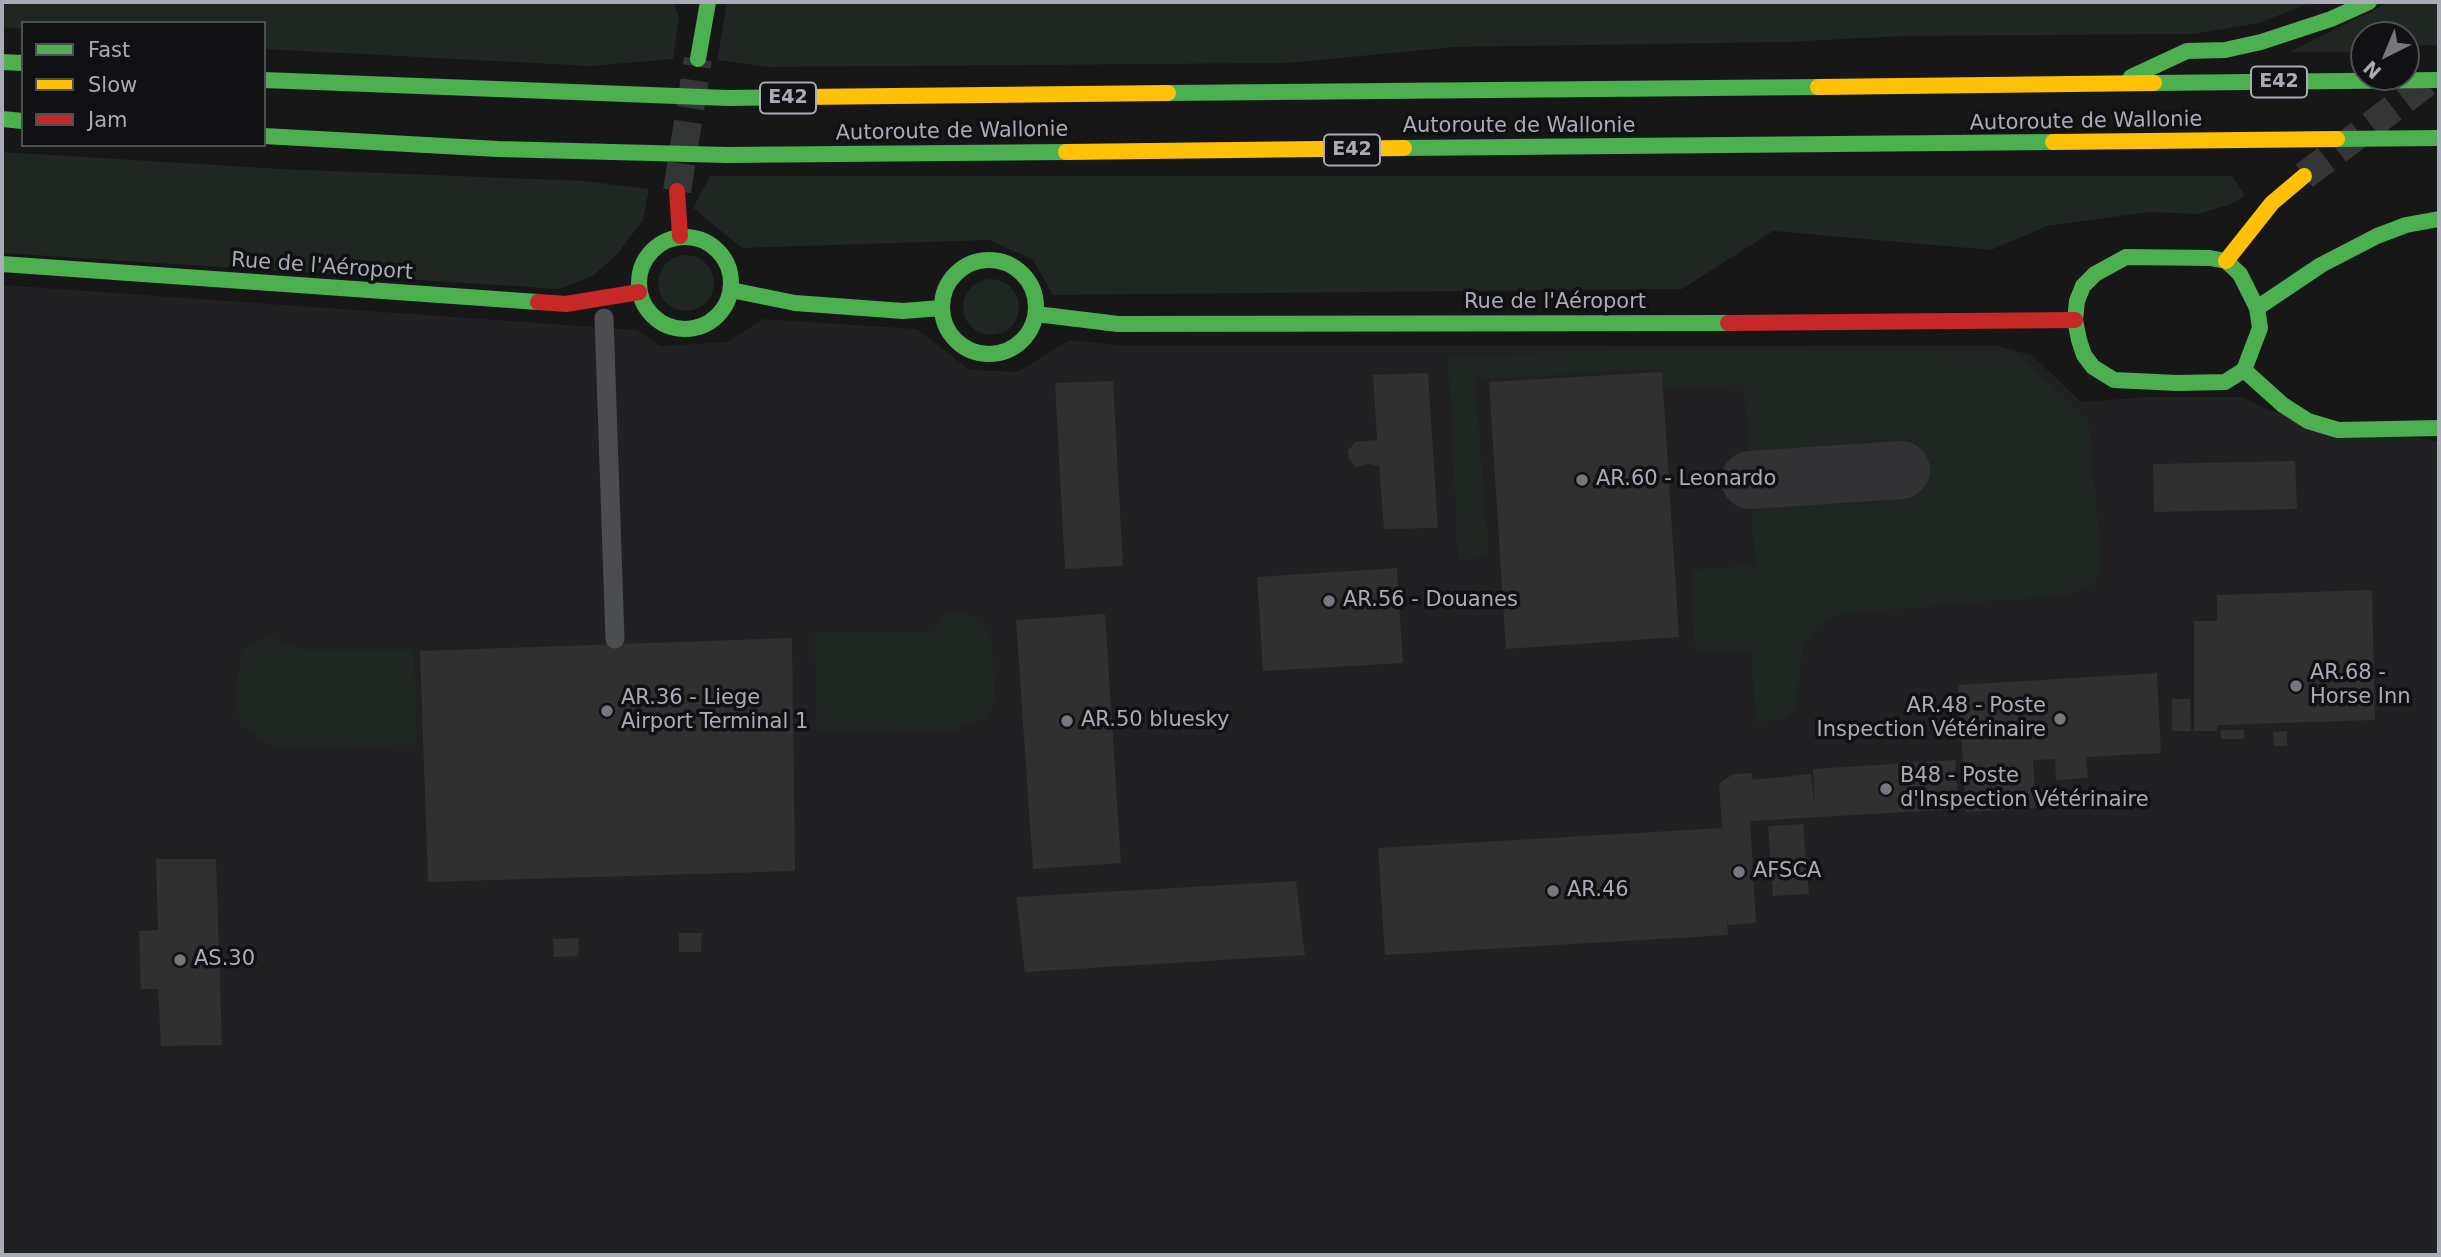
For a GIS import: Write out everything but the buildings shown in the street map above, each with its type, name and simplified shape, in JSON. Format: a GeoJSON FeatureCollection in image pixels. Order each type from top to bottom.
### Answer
{"type":"FeatureCollection","features":[{"type":"Feature","properties":{"kind":"main road"},"geometry":{"type":"LineString","coordinates":[[698,59],[708,2]]}},
{"type":"Feature","properties":{"kind":"main road"},"geometry":{"type":"LineString","coordinates":[[2308,24],[2334,2]]}},
{"type":"Feature","properties":{"kind":"main road"},"geometry":{"type":"LineString","coordinates":[[2118,83],[2187,51],[2237,48],[2331,19],[2369,2]]}},
{"type":"Feature","properties":{"kind":"main road"},"geometry":{"type":"LineString","coordinates":[[2,62],[21,63]]}},
{"type":"Feature","properties":{"kind":"main road","name":"Autoroute de Wallonie"},"geometry":{"type":"LineString","coordinates":[[266,80],[728,98],[2439,80]]}},
{"type":"Feature","properties":{"kind":"main road"},"geometry":{"type":"LineString","coordinates":[[2,119],[21,121]]}},
{"type":"Feature","properties":{"kind":"main road","name":"Autoroute de Wallonie"},"geometry":{"type":"LineString","coordinates":[[266,136],[498,149],[727,155],[2439,138]]}},
{"type":"Feature","properties":{"kind":"main road"},"geometry":{"type":"LineString","coordinates":[[2226,261],[2272,203],[2304,176]]}},
{"type":"Feature","properties":{"kind":"main road"},"geometry":{"type":"LineString","coordinates":[[677,191],[680,236]]}},
{"type":"Feature","properties":{"kind":"main road"},"geometry":{"type":"LineString","coordinates":[[2257,308],[2347,251],[2406,225],[2439,219]]}},
{"type":"Feature","properties":{"kind":"main road"},"geometry":{"type":"LineString","coordinates":[[680,236],[697,238],[712,245],[724,257],[731,273],[731,290],[725,307],[712,321],[686,329],[659,322],[646,309],[639,292],[639,273],[647,255],[662,243],[680,236]]}},
{"type":"Feature","properties":{"kind":"main road"},"geometry":{"type":"LineString","coordinates":[[2126,257],[2195,257],[2226,261],[2240,274],[2257,308],[2260,328],[2244,370],[2225,382],[2114,380],[2093,367],[2084,355],[2075,320],[2083,286],[2111,263],[2126,257]]}},
{"type":"Feature","properties":{"kind":"main road"},"geometry":{"type":"LineString","coordinates":[[983,259],[1000,260],[1016,268],[1028,280],[1035,297],[1036,314],[1031,329],[1021,342],[992,354],[967,349],[957,342],[948,332],[941,308],[944,290],[953,275],[966,264],[983,259]]}},
{"type":"Feature","properties":{"kind":"main road","name":"Rue de l'Aéroport"},"geometry":{"type":"LineString","coordinates":[[2,264],[566,304],[639,292]]}},
{"type":"Feature","properties":{"kind":"main road"},"geometry":{"type":"LineString","coordinates":[[731,290],[795,303],[903,311],[941,308]]}},
{"type":"Feature","properties":{"kind":"main road","name":"Rue de l'Aéroport"},"geometry":{"type":"LineString","coordinates":[[1036,314],[1118,324],[1289,326],[2075,320]]}},
{"type":"Feature","properties":{"kind":"main road"},"geometry":{"type":"LineString","coordinates":[[2244,370],[2300,416],[2338,430],[2439,428]]}},
{"type":"Feature","properties":{"kind":"street"},"geometry":{"type":"LineString","coordinates":[[604,318],[615,639]]}},
{"type":"Feature","properties":{"kind":"shaded area"},"geometry":{"type":"Polygon","coordinates":[[[2,2],[674,2],[679,18],[673,59],[590,66],[266,49],[266,21],[21,21],[21,29],[2,27],[2,2]]]}},
{"type":"Feature","properties":{"kind":"shaded area"},"geometry":{"type":"Polygon","coordinates":[[[727,2],[2312,2],[2259,23],[2193,34],[1904,36],[1786,42],[1455,47],[1288,63],[767,67],[717,60],[727,2]]]}},
{"type":"Feature","properties":{"kind":"shaded area"},"geometry":{"type":"Polygon","coordinates":[[[2390,2],[2439,2],[2439,45],[2420,45],[2420,21],[2352,21],[2390,2]]]}},
{"type":"Feature","properties":{"kind":"shaded area"},"geometry":{"type":"Polygon","coordinates":[[[2350,22],[2350,52],[2289,52],[2350,22]]]}},
{"type":"Feature","properties":{"kind":"shaded area"},"geometry":{"type":"Polygon","coordinates":[[[2,152],[282,169],[584,181],[649,189],[643,220],[618,253],[593,276],[559,289],[2,253],[2,152]]]}},
{"type":"Feature","properties":{"kind":"shaded area"},"geometry":{"type":"Polygon","coordinates":[[[710,176],[2232,176],[2245,195],[2232,204],[2198,214],[2150,212],[2047,226],[1991,250],[1773,231],[1682,289],[1053,295],[1033,260],[989,240],[742,248],[693,208],[710,176]]]}},
{"type":"Feature","properties":{"kind":"shaded area"},"geometry":{"type":"Polygon","coordinates":[[[680,255],[692,255],[702,259],[710,267],[714,283],[710,299],[702,307],[692,311],[680,311],[670,307],[662,299],[658,289],[658,277],[662,267],[670,259],[680,255]]]}},
{"type":"Feature","properties":{"kind":"shaded area"},"geometry":{"type":"Polygon","coordinates":[[[985,279],[997,279],[1007,283],[1015,291],[1019,307],[1015,323],[1007,331],[997,335],[985,335],[975,331],[967,323],[963,313],[963,301],[967,291],[975,283],[985,279]]]}},
{"type":"Feature","properties":{"kind":"shaded area"},"geometry":{"type":"Polygon","coordinates":[[[2,285],[637,330],[660,346],[727,342],[763,319],[917,329],[970,370],[1018,372],[1069,340],[1125,346],[1999,346],[2032,355],[2081,402],[2148,397],[2243,397],[2270,411],[2439,442],[2439,1255],[2,1255],[2,285]]]}},
{"type":"Feature","properties":{"kind":"shaded area"},"geometry":{"type":"Polygon","coordinates":[[[1659,349],[2018,353],[2089,421],[2102,567],[2092,586],[2066,595],[1842,614],[1819,626],[1803,648],[1796,708],[1783,719],[1755,723],[1752,651],[1695,653],[1690,570],[1755,565],[1744,385],[1663,389],[1661,369],[1475,379],[1489,557],[1458,560],[1448,356],[1659,349]]]}},
{"type":"Feature","properties":{"kind":"shaded area"},"geometry":{"type":"Polygon","coordinates":[[[949,611],[970,614],[986,628],[992,638],[995,702],[985,718],[975,723],[960,724],[959,730],[817,732],[814,633],[932,631],[949,611]]]}},
{"type":"Feature","properties":{"kind":"shaded area"},"geometry":{"type":"Polygon","coordinates":[[[269,635],[301,650],[414,650],[417,745],[277,749],[240,726],[235,693],[242,649],[269,635]]]}},
{"type":"Feature","properties":{"kind":"taxiway"},"geometry":{"type":"LineString","coordinates":[[1750,480],[1901,470]]}},
{"type":"Feature","properties":{"kind":"tunnel"},"geometry":{"type":"LineString","coordinates":[[677,191],[698,59]]}},
{"type":"Feature","properties":{"kind":"tunnel"},"geometry":{"type":"LineString","coordinates":[[2304,176],[2437,75]]}},
{"type":"Feature","properties":{"kind":"traffic: fast"},"geometry":{"type":"LineString","coordinates":[[698,59],[708,2]]}},
{"type":"Feature","properties":{"kind":"traffic: fast"},"geometry":{"type":"LineString","coordinates":[[2131,77],[2187,51],[2225,50],[2261,42],[2331,19],[2369,2]]}},
{"type":"Feature","properties":{"kind":"traffic: fast"},"geometry":{"type":"LineString","coordinates":[[2,62],[21,63]]}},
{"type":"Feature","properties":{"kind":"traffic: fast"},"geometry":{"type":"LineString","coordinates":[[266,80],[728,98],[804,97]]}},
{"type":"Feature","properties":{"kind":"traffic: fast"},"geometry":{"type":"LineString","coordinates":[[2154,83],[2439,80]]}},
{"type":"Feature","properties":{"kind":"traffic: fast"},"geometry":{"type":"LineString","coordinates":[[1168,93],[1818,87]]}},
{"type":"Feature","properties":{"kind":"traffic: fast"},"geometry":{"type":"LineString","coordinates":[[2,119],[21,121]]}},
{"type":"Feature","properties":{"kind":"traffic: fast"},"geometry":{"type":"LineString","coordinates":[[266,136],[498,149],[727,155],[1066,152]]}},
{"type":"Feature","properties":{"kind":"traffic: fast"},"geometry":{"type":"LineString","coordinates":[[2337,139],[2439,138]]}},
{"type":"Feature","properties":{"kind":"traffic: fast"},"geometry":{"type":"LineString","coordinates":[[1404,148],[2053,142]]}},
{"type":"Feature","properties":{"kind":"traffic: fast"},"geometry":{"type":"LineString","coordinates":[[2257,308],[2321,265],[2377,236],[2406,225],[2439,219]]}},
{"type":"Feature","properties":{"kind":"traffic: fast"},"geometry":{"type":"LineString","coordinates":[[685,237],[703,240],[718,250],[728,265],[731,283],[728,301],[718,316],[703,326],[685,329],[667,326],[652,316],[642,301],[639,283],[642,265],[652,250],[667,240],[685,237]]}},
{"type":"Feature","properties":{"kind":"traffic: fast"},"geometry":{"type":"LineString","coordinates":[[2126,257],[2210,258],[2226,261],[2240,274],[2257,308],[2260,328],[2244,370],[2225,382],[2177,383],[2114,380],[2093,367],[2084,355],[2079,340],[2075,320],[2077,301],[2083,286],[2095,274],[2126,257]]}},
{"type":"Feature","properties":{"kind":"traffic: fast"},"geometry":{"type":"LineString","coordinates":[[989,260],[1007,263],[1022,274],[1033,289],[1036,307],[1033,325],[1022,340],[1007,351],[989,354],[971,351],[956,340],[945,325],[942,307],[945,289],[956,274],[971,263],[989,260]]}},
{"type":"Feature","properties":{"kind":"traffic: fast"},"geometry":{"type":"LineString","coordinates":[[2,264],[538,302]]}},
{"type":"Feature","properties":{"kind":"traffic: fast"},"geometry":{"type":"LineString","coordinates":[[731,290],[795,303],[903,311],[941,308]]}},
{"type":"Feature","properties":{"kind":"traffic: fast"},"geometry":{"type":"LineString","coordinates":[[1036,314],[1118,324],[1728,323]]}},
{"type":"Feature","properties":{"kind":"traffic: fast"},"geometry":{"type":"LineString","coordinates":[[2244,370],[2283,405],[2308,421],[2338,430],[2439,428]]}},
{"type":"Feature","properties":{"kind":"traffic: slow"},"geometry":{"type":"LineString","coordinates":[[1818,87],[2154,83]]}},
{"type":"Feature","properties":{"kind":"traffic: slow"},"geometry":{"type":"LineString","coordinates":[[804,97],[1168,93]]}},
{"type":"Feature","properties":{"kind":"traffic: slow"},"geometry":{"type":"LineString","coordinates":[[2053,142],[2337,139]]}},
{"type":"Feature","properties":{"kind":"traffic: slow"},"geometry":{"type":"LineString","coordinates":[[1066,152],[1404,148]]}},
{"type":"Feature","properties":{"kind":"traffic: slow"},"geometry":{"type":"LineString","coordinates":[[2226,261],[2272,203],[2304,176]]}},
{"type":"Feature","properties":{"kind":"traffic: jam"},"geometry":{"type":"LineString","coordinates":[[677,191],[680,236]]}},
{"type":"Feature","properties":{"kind":"traffic: jam"},"geometry":{"type":"LineString","coordinates":[[538,302],[566,304],[639,292]]}},
{"type":"Feature","properties":{"kind":"traffic: jam"},"geometry":{"type":"LineString","coordinates":[[1728,323],[2075,320]]}},
{"type":"Feature","properties":{"kind":"place","name":"AR.60 - Leonardo"},"geometry":{"type":"Point","coordinates":[1582,480]}},
{"type":"Feature","properties":{"kind":"place","name":"AR.56 - Douanes"},"geometry":{"type":"Point","coordinates":[1329,601]}},
{"type":"Feature","properties":{"kind":"place","name":"AR.68 - Horse Inn"},"geometry":{"type":"Point","coordinates":[2296,686]}},
{"type":"Feature","properties":{"kind":"place","name":"AR.36 - Liege Airport Terminal 1"},"geometry":{"type":"Point","coordinates":[607,711]}},
{"type":"Feature","properties":{"kind":"place","name":"AR.48 - Poste Inspection Vétérinaire"},"geometry":{"type":"Point","coordinates":[2060,719]}},
{"type":"Feature","properties":{"kind":"place","name":"AR.50 bluesky"},"geometry":{"type":"Point","coordinates":[1067,721]}},
{"type":"Feature","properties":{"kind":"place","name":"B48 - Poste d'Inspection Vétérinaire"},"geometry":{"type":"Point","coordinates":[1886,789]}},
{"type":"Feature","properties":{"kind":"place","name":"AFSCA"},"geometry":{"type":"Point","coordinates":[1739,872]}},
{"type":"Feature","properties":{"kind":"place","name":"AR.46"},"geometry":{"type":"Point","coordinates":[1553,891]}},
{"type":"Feature","properties":{"kind":"place","name":"AS.30"},"geometry":{"type":"Point","coordinates":[180,960]}}]}
